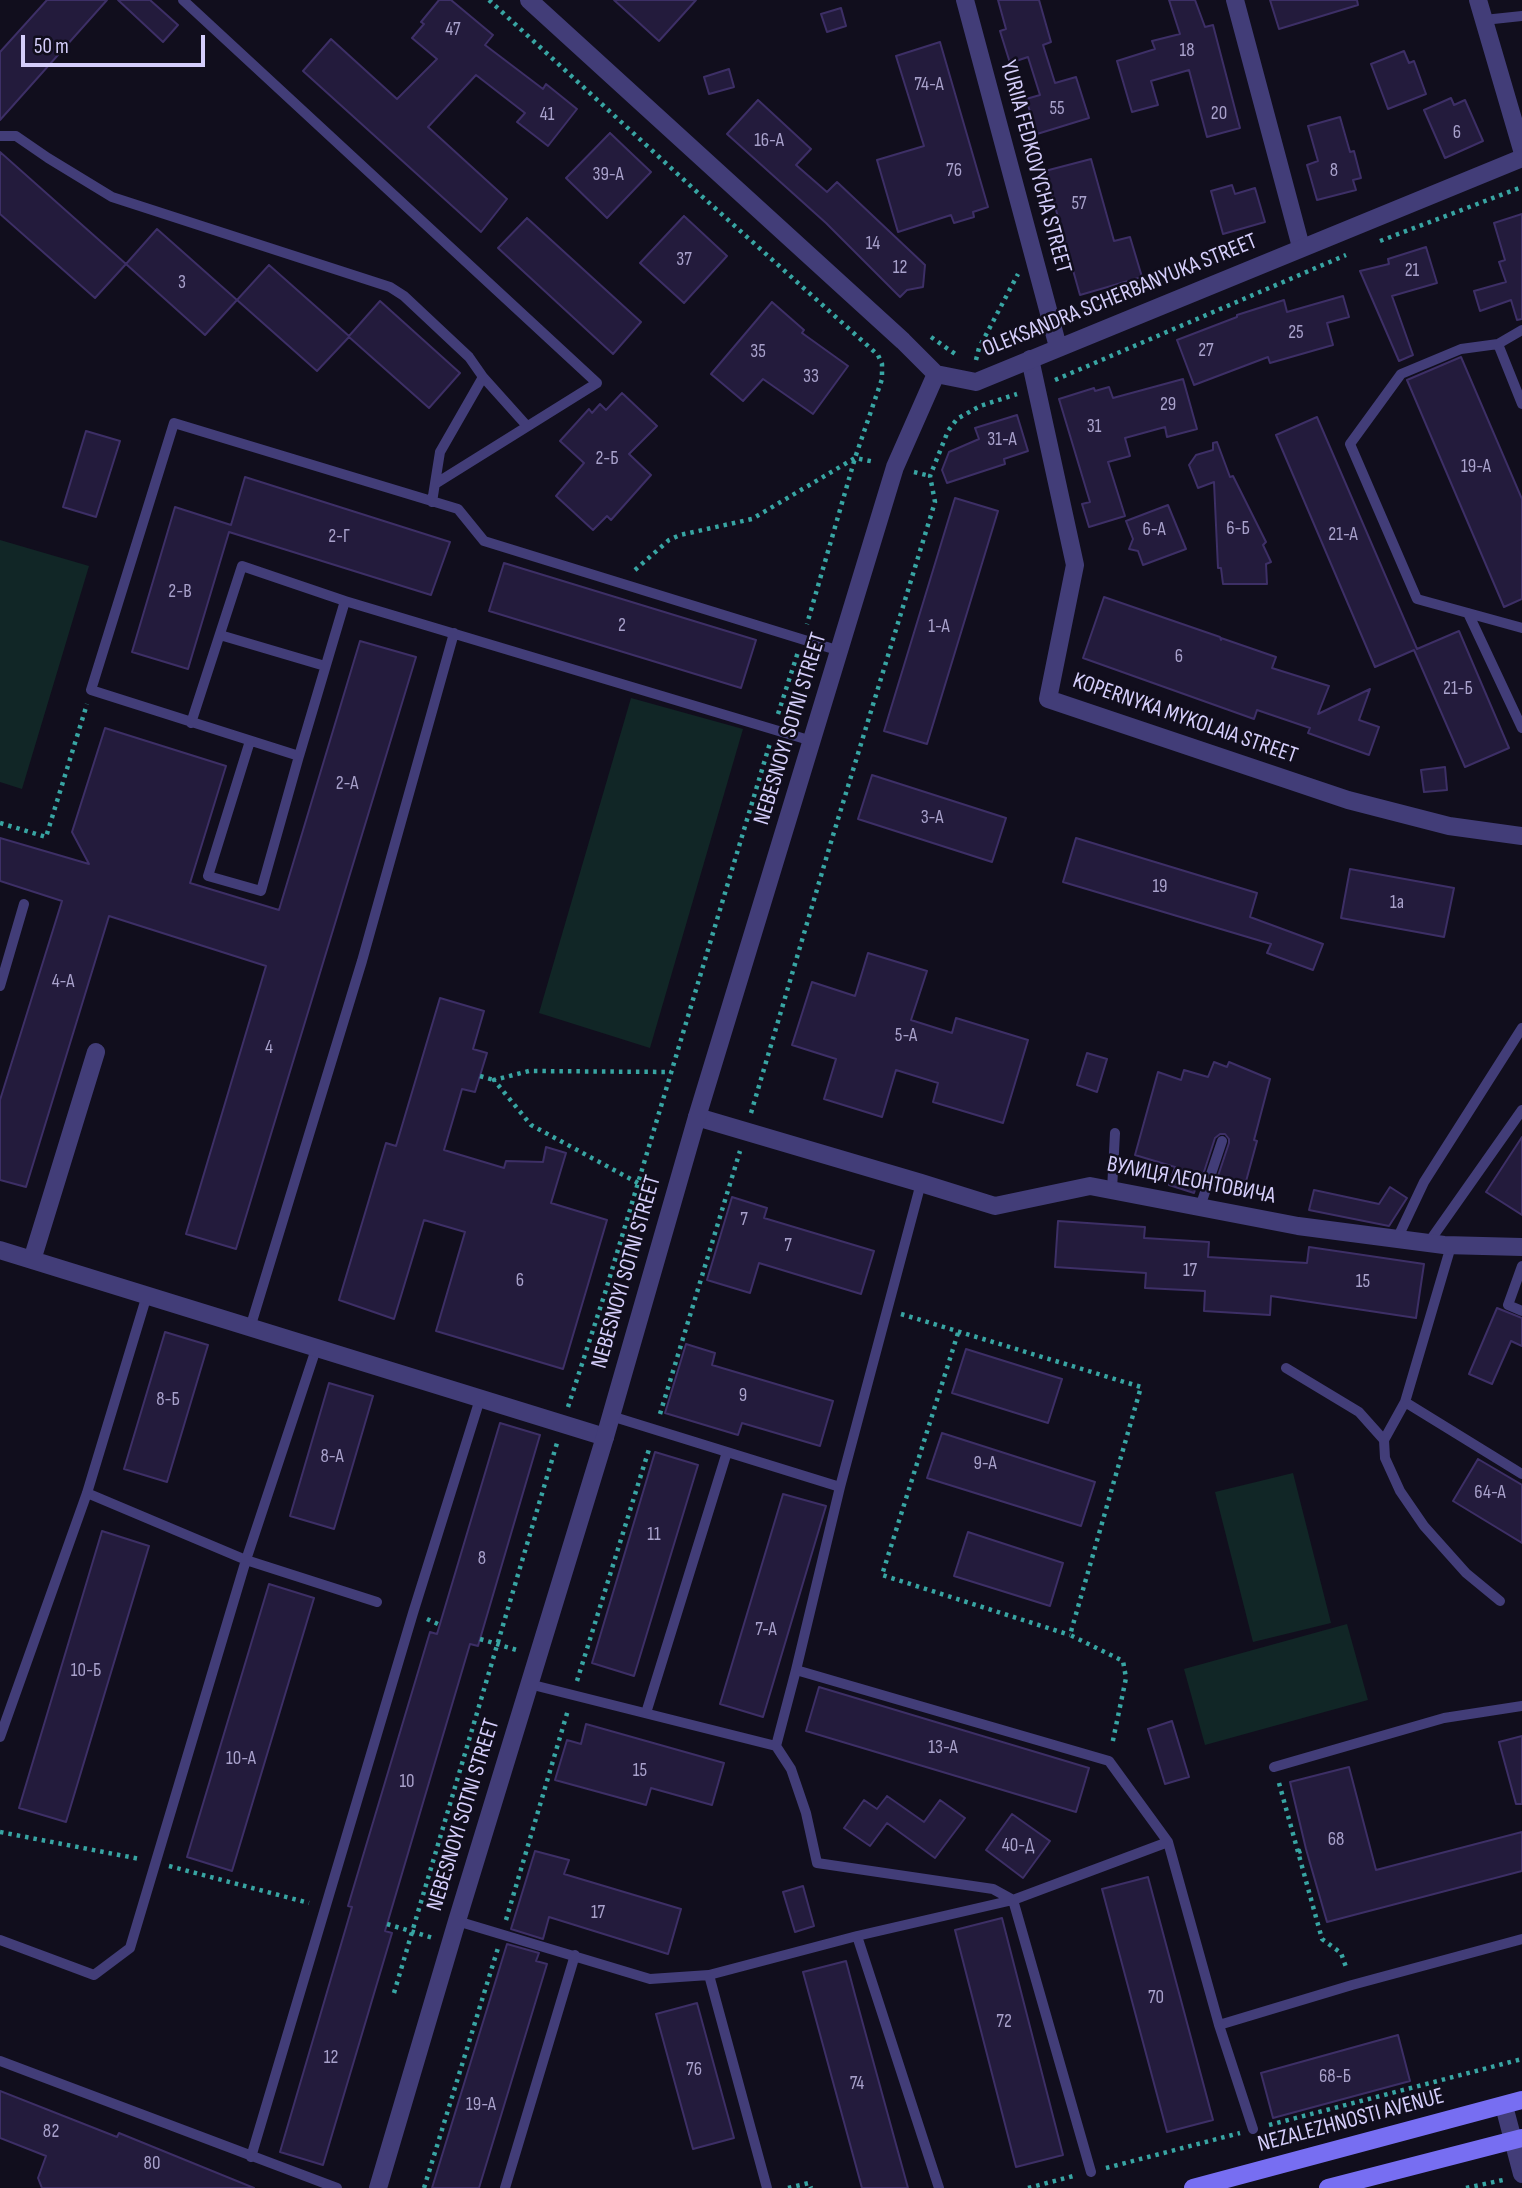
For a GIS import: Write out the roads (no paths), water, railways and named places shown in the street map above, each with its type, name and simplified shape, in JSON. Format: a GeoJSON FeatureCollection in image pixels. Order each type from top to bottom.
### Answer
{"type":"FeatureCollection","features":[{"type":"Feature","properties":{"kind":"main road","name":"NEZALEZHNOSTI AVENUE"},"geometry":{"type":"LineString","coordinates":[[1193,2188],[1522,2100]]}},
{"type":"Feature","properties":{"kind":"main road"},"geometry":{"type":"LineString","coordinates":[[1328,2188],[1518,2139]]}},
{"type":"Feature","properties":{"kind":"street"},"geometry":{"type":"LineString","coordinates":[[529,0],[936,374]]}},
{"type":"Feature","properties":{"kind":"street","name":"YURIIA FEDKOVYCHA STREET"},"geometry":{"type":"LineString","coordinates":[[965,0],[1058,347]]}},
{"type":"Feature","properties":{"kind":"street"},"geometry":{"type":"LineString","coordinates":[[1235,0],[1301,247]]}},
{"type":"Feature","properties":{"kind":"street"},"geometry":{"type":"LineString","coordinates":[[1478,0],[1522,150]]}},
{"type":"Feature","properties":{"kind":"street","name":"OLEKSANDRA SCHERBANYUKA STREET"},"geometry":{"type":"LineString","coordinates":[[936,374],[976,382],[1522,158]]}},
{"type":"Feature","properties":{"kind":"street","name":"KOPERNYKA MYKOLAIA STREET"},"geometry":{"type":"LineString","coordinates":[[1030,359],[1075,565],[1048,699],[1348,800],[1449,826],[1522,836]]}},
{"type":"Feature","properties":{"kind":"street","name":"NEBESNOYI SOTNI STREET"},"geometry":{"type":"LineString","coordinates":[[378,2188],[605,1437],[697,1117],[895,467],[936,374]]}},
{"type":"Feature","properties":{"kind":"street"},"geometry":{"type":"LineString","coordinates":[[32,1260],[96,1052]]}},
{"type":"Feature","properties":{"kind":"street","name":"ВУЛИЦЯ ЛЕОНТОВИЧА"},"geometry":{"type":"LineString","coordinates":[[697,1117],[995,1206],[1090,1186],[1298,1226],[1451,1245],[1522,1247]]}},
{"type":"Feature","properties":{"kind":"street"},"geometry":{"type":"LineString","coordinates":[[0,1250],[605,1437]]}},
{"type":"Feature","properties":{"kind":"street"},"geometry":{"type":"LineString","coordinates":[[1504,2106],[1518,2139],[1515,2176]]}},
{"type":"Feature","properties":{"kind":"lane"},"geometry":{"type":"LineString","coordinates":[[183,0],[597,383],[435,484]]}},
{"type":"Feature","properties":{"kind":"lane"},"geometry":{"type":"LineString","coordinates":[[1484,20],[1522,16]]}},
{"type":"Feature","properties":{"kind":"lane"},"geometry":{"type":"LineString","coordinates":[[0,136],[16,136],[112,197],[390,287],[404,296],[469,357],[483,377],[527,426]]}},
{"type":"Feature","properties":{"kind":"lane"},"geometry":{"type":"LineString","coordinates":[[1522,330],[1498,344],[1461,349],[1401,374],[1350,444],[1417,599],[1522,628]]}},
{"type":"Feature","properties":{"kind":"lane"},"geometry":{"type":"LineString","coordinates":[[1498,344],[1522,404]]}},
{"type":"Feature","properties":{"kind":"lane"},"geometry":{"type":"LineString","coordinates":[[432,502],[440,452],[483,377]]}},
{"type":"Feature","properties":{"kind":"lane"},"geometry":{"type":"LineString","coordinates":[[299,756],[91,690],[174,423],[458,509],[484,541],[840,651]]}},
{"type":"Feature","properties":{"kind":"lane"},"geometry":{"type":"LineString","coordinates":[[191,723],[242,566],[345,601],[812,741]]}},
{"type":"Feature","properties":{"kind":"lane"},"geometry":{"type":"LineString","coordinates":[[250,741],[208,876],[261,891],[345,601]]}},
{"type":"Feature","properties":{"kind":"lane"},"geometry":{"type":"LineString","coordinates":[[1468,613],[1522,728]]}},
{"type":"Feature","properties":{"kind":"lane"},"geometry":{"type":"LineString","coordinates":[[250,1328],[362,961],[454,633]]}},
{"type":"Feature","properties":{"kind":"lane"},"geometry":{"type":"LineString","coordinates":[[220,635],[326,666]]}},
{"type":"Feature","properties":{"kind":"lane"},"geometry":{"type":"LineString","coordinates":[[0,986],[24,904]]}},
{"type":"Feature","properties":{"kind":"lane"},"geometry":{"type":"LineString","coordinates":[[1396,1239],[1424,1182],[1522,1028]]}},
{"type":"Feature","properties":{"kind":"lane"},"geometry":{"type":"LineString","coordinates":[[1429,1242],[1522,1110]]}},
{"type":"Feature","properties":{"kind":"lane"},"geometry":{"type":"LineString","coordinates":[[1112,1190],[1115,1133]]}},
{"type":"Feature","properties":{"kind":"lane"},"geometry":{"type":"LineString","coordinates":[[1200,1207],[1222,1141]]}},
{"type":"Feature","properties":{"kind":"lane"},"geometry":{"type":"LineString","coordinates":[[776,1746],[921,1183]]}},
{"type":"Feature","properties":{"kind":"lane"},"geometry":{"type":"LineString","coordinates":[[1451,1245],[1405,1402],[1384,1440],[1385,1458],[1400,1491],[1424,1526],[1466,1573],[1500,1601]]}},
{"type":"Feature","properties":{"kind":"lane"},"geometry":{"type":"LineString","coordinates":[[1522,1266],[1508,1305],[1522,1311]]}},
{"type":"Feature","properties":{"kind":"lane"},"geometry":{"type":"LineString","coordinates":[[0,1737],[87,1493],[147,1295]]}},
{"type":"Feature","properties":{"kind":"lane"},"geometry":{"type":"LineString","coordinates":[[0,1940],[94,1975],[130,1948],[246,1560],[317,1346]]}},
{"type":"Feature","properties":{"kind":"lane"},"geometry":{"type":"LineString","coordinates":[[1286,1368],[1359,1412],[1384,1440]]}},
{"type":"Feature","properties":{"kind":"lane"},"geometry":{"type":"LineString","coordinates":[[251,2157],[413,1613],[480,1399]]}},
{"type":"Feature","properties":{"kind":"lane"},"geometry":{"type":"LineString","coordinates":[[1405,1402],[1522,1474]]}},
{"type":"Feature","properties":{"kind":"lane"},"geometry":{"type":"LineString","coordinates":[[611,1416],[841,1487]]}},
{"type":"Feature","properties":{"kind":"lane"},"geometry":{"type":"LineString","coordinates":[[646,1713],[727,1452]]}},
{"type":"Feature","properties":{"kind":"lane"},"geometry":{"type":"LineString","coordinates":[[87,1493],[246,1560],[377,1602]]}},
{"type":"Feature","properties":{"kind":"lane"},"geometry":{"type":"LineString","coordinates":[[796,1670],[1109,1761],[1168,1842],[1219,2025],[1253,2129]]}},
{"type":"Feature","properties":{"kind":"lane"},"geometry":{"type":"LineString","coordinates":[[529,1684],[776,1746],[791,1769],[806,1813],[817,1863],[993,1889],[1013,1900],[1091,2172]]}},
{"type":"Feature","properties":{"kind":"lane"},"geometry":{"type":"LineString","coordinates":[[1274,1767],[1444,1717],[1522,1706]]}},
{"type":"Feature","properties":{"kind":"lane"},"geometry":{"type":"LineString","coordinates":[[457,1921],[650,1979],[709,1975],[857,1936],[1013,1900],[1168,1842]]}},
{"type":"Feature","properties":{"kind":"lane"},"geometry":{"type":"LineString","coordinates":[[857,1936],[939,2188]]}},
{"type":"Feature","properties":{"kind":"lane"},"geometry":{"type":"LineString","coordinates":[[1219,2025],[1352,1985],[1522,1939]]}},
{"type":"Feature","properties":{"kind":"lane"},"geometry":{"type":"LineString","coordinates":[[505,2188],[575,1955]]}},
{"type":"Feature","properties":{"kind":"lane"},"geometry":{"type":"LineString","coordinates":[[709,1975],[768,2188]]}},
{"type":"Feature","properties":{"kind":"lane"},"geometry":{"type":"LineString","coordinates":[[0,2061],[337,2188]]}}]}
